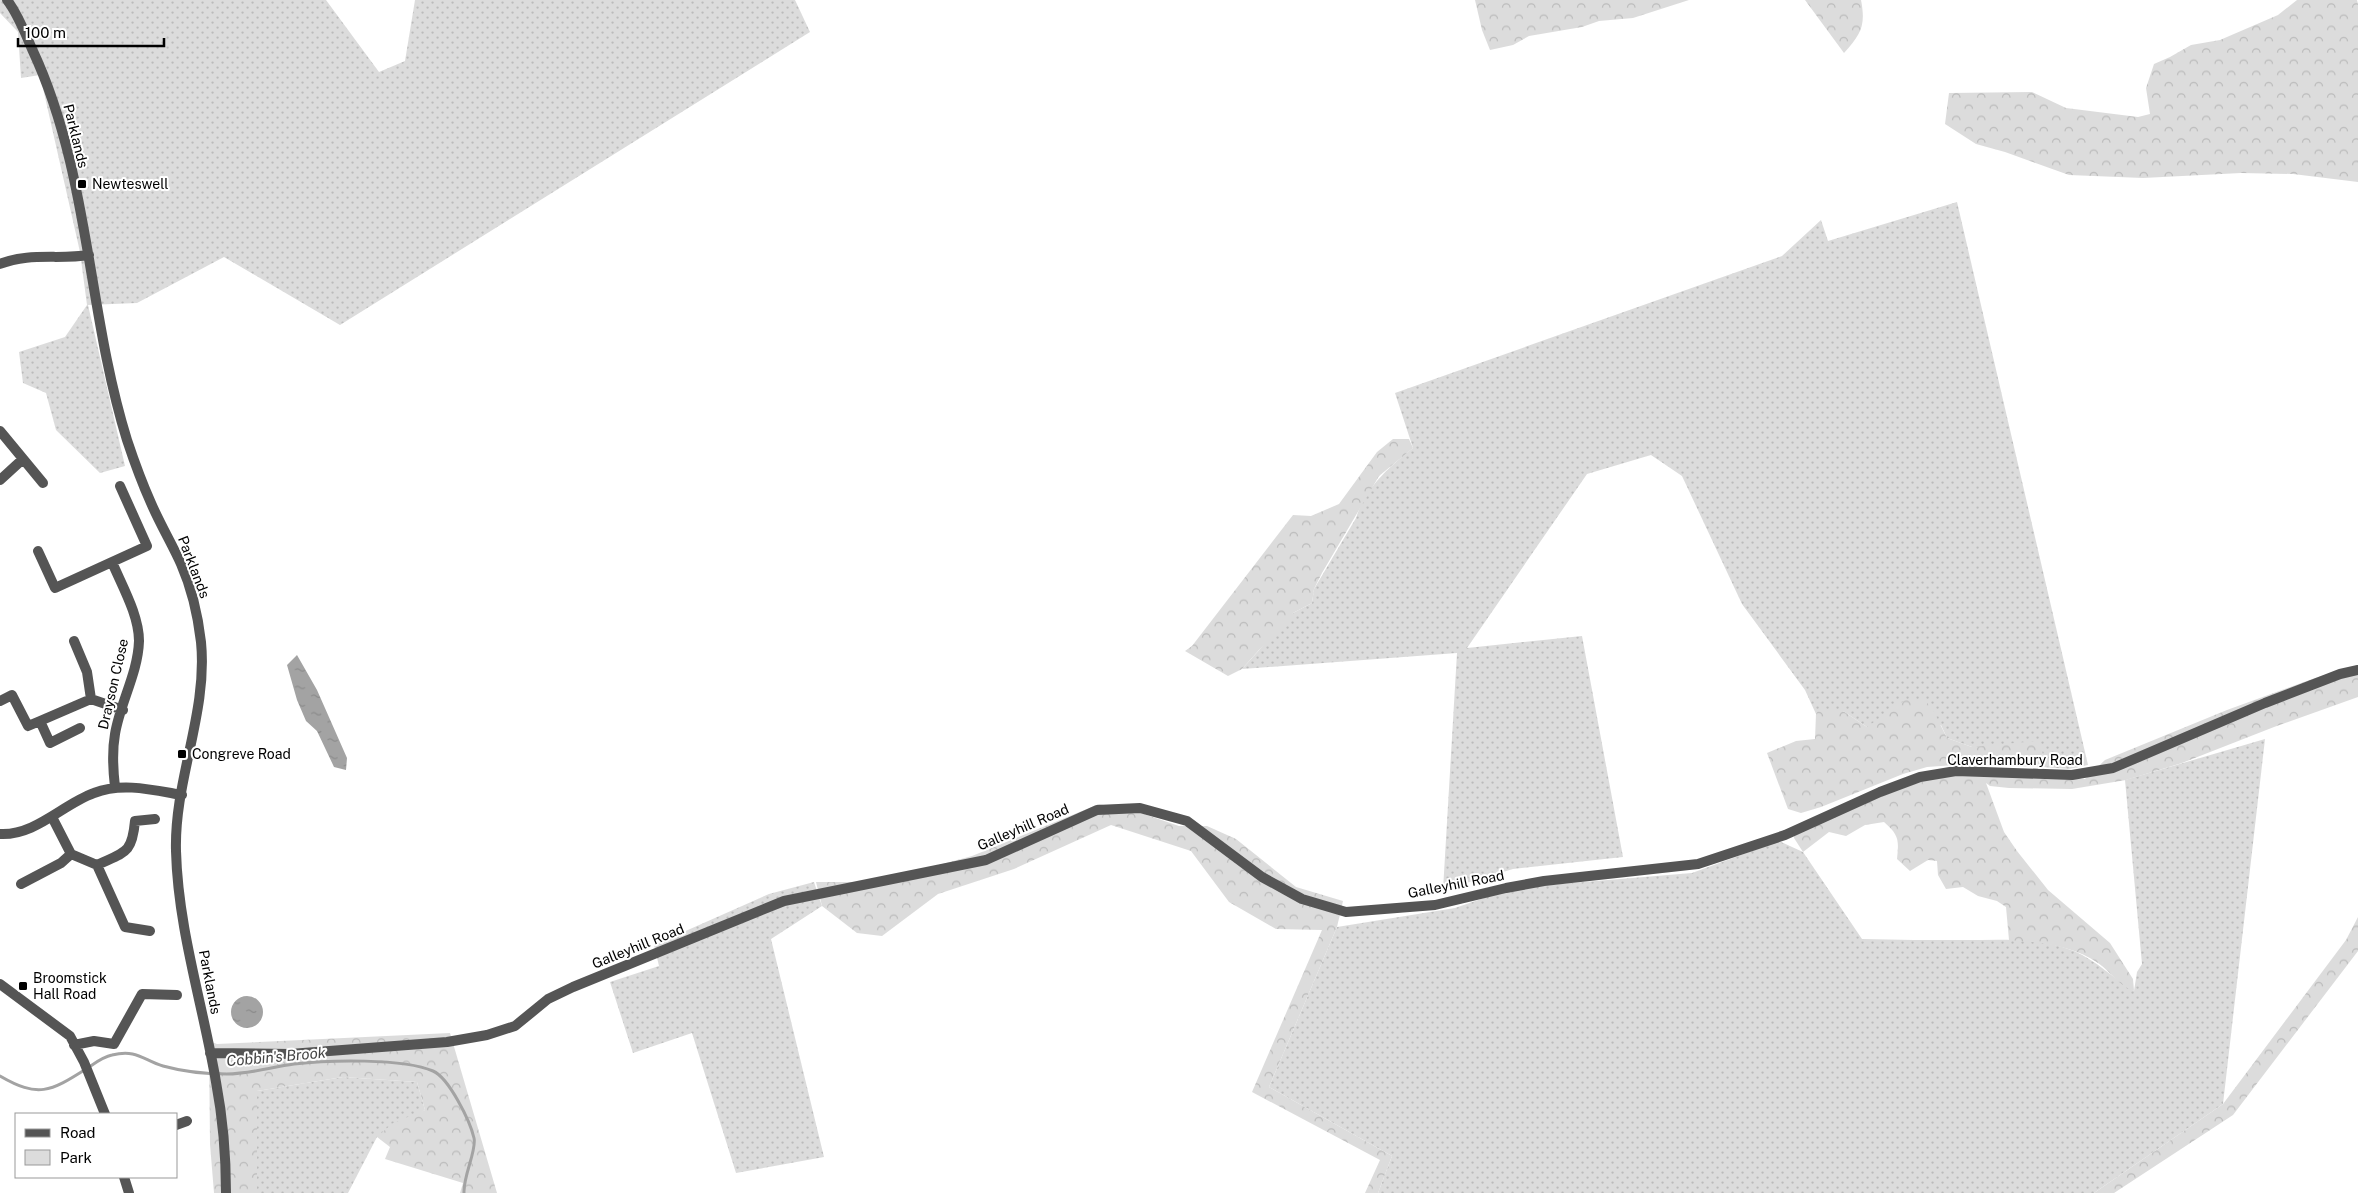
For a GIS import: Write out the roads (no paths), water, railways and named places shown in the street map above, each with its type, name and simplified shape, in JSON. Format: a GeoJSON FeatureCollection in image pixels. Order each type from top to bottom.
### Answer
{"type":"FeatureCollection","features":[{"type":"Feature","properties":{"kind":"street","name":"Parklands"},"geometry":{"type":"LineString","coordinates":[[7,0],[22,27],[49,86],[63,136],[90,256],[115,396],[128,441],[151,504],[182,565],[197,615],[203,668],[201,695],[177,822],[177,874],[216,1079],[225,1143],[226,1193]]}},
{"type":"Feature","properties":{"kind":"street"},"geometry":{"type":"LineString","coordinates":[[0,264],[31,256],[70,258],[90,256]]}},
{"type":"Feature","properties":{"kind":"street"},"geometry":{"type":"LineString","coordinates":[[0,431],[43,483]]}},
{"type":"Feature","properties":{"kind":"street"},"geometry":{"type":"LineString","coordinates":[[0,480],[23,459]]}},
{"type":"Feature","properties":{"kind":"street"},"geometry":{"type":"LineString","coordinates":[[38,551],[55,588],[147,546],[120,486]]}},
{"type":"Feature","properties":{"kind":"street","name":"Drayson Close"},"geometry":{"type":"LineString","coordinates":[[112,562],[134,618],[138,634],[137,650],[123,710],[115,733],[112,766],[115,787]]}},
{"type":"Feature","properties":{"kind":"street"},"geometry":{"type":"LineString","coordinates":[[74,641],[87,672],[91,699]]}},
{"type":"Feature","properties":{"kind":"street","name":"Claverhambury Road"},"geometry":{"type":"LineString","coordinates":[[1785,835],[1880,792],[1920,778],[1956,771],[2072,775],[2113,768],[2265,703],[2340,674],[2358,670]]}},
{"type":"Feature","properties":{"kind":"street"},"geometry":{"type":"LineString","coordinates":[[0,701],[12,695],[28,726],[91,699],[123,710]]}},
{"type":"Feature","properties":{"kind":"street"},"geometry":{"type":"LineString","coordinates":[[40,721],[50,743],[80,728]]}},
{"type":"Feature","properties":{"kind":"street"},"geometry":{"type":"LineString","coordinates":[[0,834],[27,828],[52,817],[82,798],[115,787],[182,794]]}},
{"type":"Feature","properties":{"kind":"street","name":"Galleyhill Road"},"geometry":{"type":"LineString","coordinates":[[210,1053],[290,1054],[447,1042],[487,1035],[515,1026],[545,1001],[573,987],[784,901],[986,860],[1097,810],[1140,808],[1187,820],[1270,881],[1302,899],[1346,912],[1434,905],[1544,881],[1698,864],[1785,835]]}},
{"type":"Feature","properties":{"kind":"street"},"geometry":{"type":"LineString","coordinates":[[52,817],[70,854],[97,865],[125,927],[150,931]]}},
{"type":"Feature","properties":{"kind":"street"},"geometry":{"type":"LineString","coordinates":[[97,865],[130,848],[135,821],[155,819]]}},
{"type":"Feature","properties":{"kind":"street"},"geometry":{"type":"LineString","coordinates":[[21,884],[61,863],[70,854]]}},
{"type":"Feature","properties":{"kind":"street"},"geometry":{"type":"LineString","coordinates":[[0,984],[70,1036],[84,1062],[105,1113]]}},
{"type":"Feature","properties":{"kind":"street"},"geometry":{"type":"LineString","coordinates":[[74,1045],[94,1041],[114,1044],[142,994],[177,995]]}},
{"type":"Feature","properties":{"kind":"street"},"geometry":{"type":"LineString","coordinates":[[178,1124],[187,1121]]}},
{"type":"Feature","properties":{"kind":"street"},"geometry":{"type":"LineString","coordinates":[[124,1178],[129,1193]]}},
{"type":"Feature","properties":{"kind":"water"},"geometry":{"type":"Polygon","coordinates":[[[297,655],[317,690],[347,758],[346,770],[334,767],[317,731],[306,721],[297,700],[287,665],[297,655]]]}},
{"type":"Feature","properties":{"kind":"water"},"geometry":{"type":"Polygon","coordinates":[[[247,996],[253,997],[258,1001],[262,1006],[262,1018],[258,1023],[253,1027],[247,1028],[241,1027],[236,1023],[232,1018],[231,1012],[232,1006],[236,1001],[241,997],[247,996]]]}},
{"type":"Feature","properties":{"kind":"waterway","name":"Cobbin's Brook"},"geometry":{"type":"LineString","coordinates":[[0,1076],[13,1083],[34,1090],[44,1089],[63,1083],[105,1057],[128,1053],[170,1068],[219,1074],[244,1073],[294,1064],[326,1062],[385,1062],[420,1067],[433,1071],[446,1082],[458,1101],[472,1131],[474,1143],[464,1193]]}},
{"type":"Feature","properties":{"kind":"place","name":"Newteswell"},"geometry":{"type":"Point","coordinates":[82,184]}},
{"type":"Feature","properties":{"kind":"place","name":"Congreve Road"},"geometry":{"type":"Point","coordinates":[182,754]}},
{"type":"Feature","properties":{"kind":"place","name":"Broomstick Hall Road"},"geometry":{"type":"Point","coordinates":[23,986]}}]}
